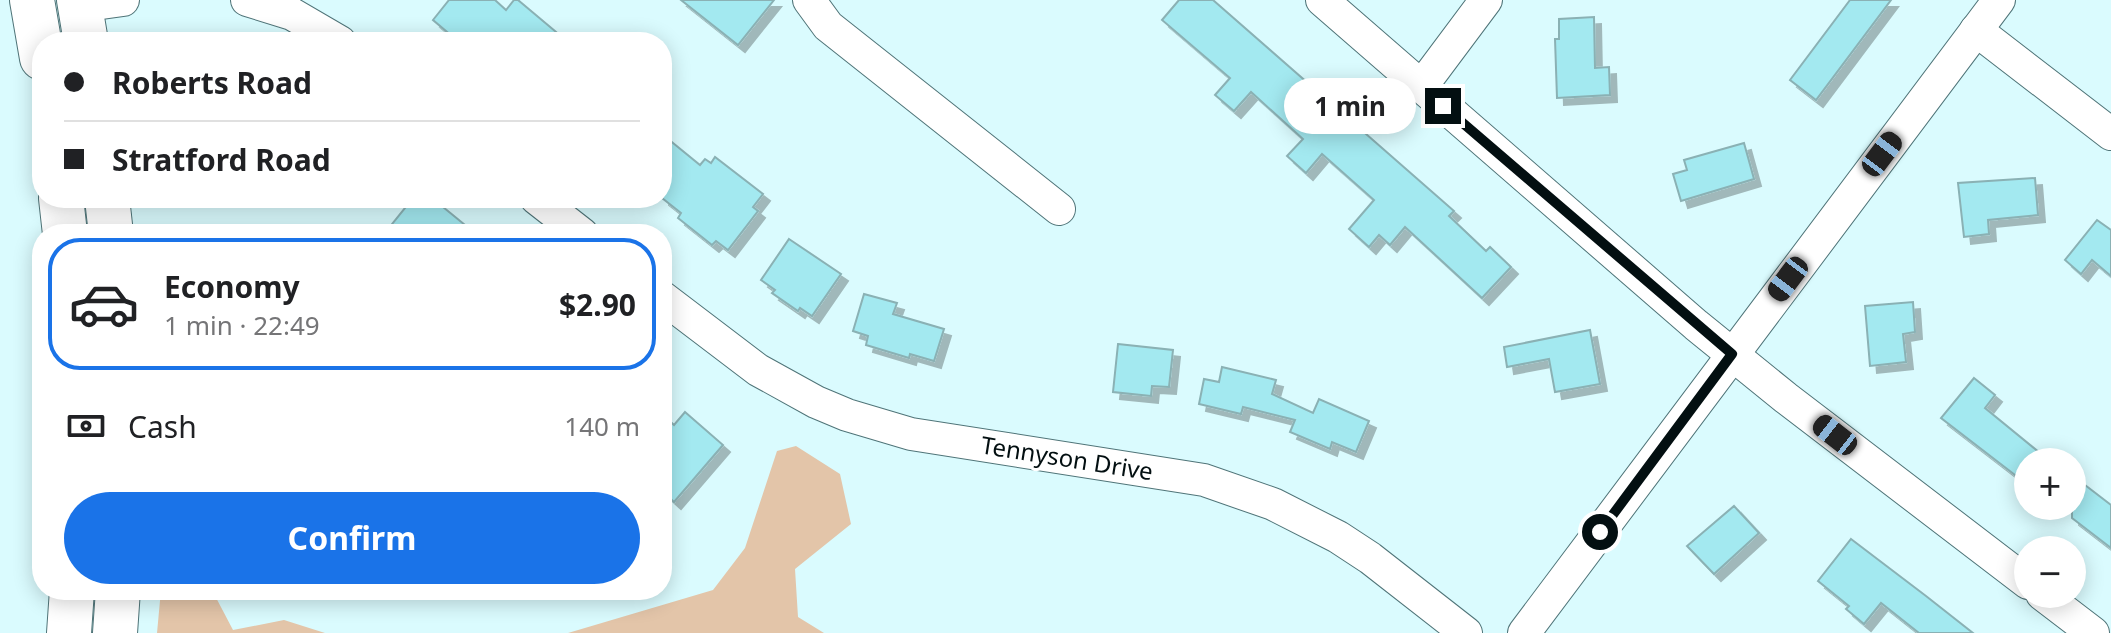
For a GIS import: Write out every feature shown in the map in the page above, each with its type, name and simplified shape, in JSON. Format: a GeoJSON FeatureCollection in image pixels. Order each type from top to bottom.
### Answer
{"type":"FeatureCollection","features":[{"type":"Feature","properties":{"kind":"highway"},"geometry":{"type":"LineString","coordinates":[[32,0],[38,32]]}},
{"type":"Feature","properties":{"kind":"highway"},"geometry":{"type":"LineString","coordinates":[[69,633],[71,600]]}},
{"type":"Feature","properties":{"kind":"highway"},"geometry":{"type":"LineString","coordinates":[[115,633],[117,600]]}},
{"type":"Feature","properties":{"kind":"street"},"geometry":{"type":"LineString","coordinates":[[82,16],[123,0]]}},
{"type":"Feature","properties":{"kind":"street"},"geometry":{"type":"LineString","coordinates":[[247,0],[292,14],[323,32]]}},
{"type":"Feature","properties":{"kind":"street"},"geometry":{"type":"LineString","coordinates":[[809,0],[828,26],[1059,209]]}},
{"type":"Feature","properties":{"kind":"street"},"geometry":{"type":"LineString","coordinates":[[1322,0],[1732,354],[2014,572]]}},
{"type":"Feature","properties":{"kind":"street"},"geometry":{"type":"LineString","coordinates":[[1421,87],[1486,0]]}},
{"type":"Feature","properties":{"kind":"street"},"geometry":{"type":"LineString","coordinates":[[1524,633],[1999,0]]}},
{"type":"Feature","properties":{"kind":"street"},"geometry":{"type":"LineString","coordinates":[[1976,30],[2111,134]]}},
{"type":"Feature","properties":{"kind":"street"},"geometry":{"type":"LineString","coordinates":[[549,208],[569,224]]}},
{"type":"Feature","properties":{"kind":"street","name":"Tennyson Drive"},"geometry":{"type":"LineString","coordinates":[[672,309],[758,370],[796,392],[847,415],[911,434],[1204,480],[1273,504],[1338,537],[1370,558],[1466,633]]}},
{"type":"Feature","properties":{"kind":"street"},"geometry":{"type":"LineString","coordinates":[[2060,608],[2093,633]]}},
{"type":"Feature","properties":{"kind":"shaded area"},"geometry":{"type":"Polygon","coordinates":[[[796,446],[840,474],[851,524],[795,569],[798,617],[824,633],[568,633],[713,590],[745,548],[777,451],[796,446]]]}},
{"type":"Feature","properties":{"kind":"shaded area"},"geometry":{"type":"Polygon","coordinates":[[[160,600],[217,600],[233,630],[284,620],[325,633],[157,633],[160,600]]]}},
{"type":"Feature","properties":{"kind":"building"},"geometry":{"type":"Polygon","coordinates":[[[449,0],[495,0],[506,10],[514,0],[518,0],[556,32],[447,32],[433,20],[449,0]]]}},
{"type":"Feature","properties":{"kind":"building"},"geometry":{"type":"Polygon","coordinates":[[[681,0],[774,0],[738,45],[681,0]]]}},
{"type":"Feature","properties":{"kind":"building"},"geometry":{"type":"Polygon","coordinates":[[[1179,0],[1213,0],[1454,211],[1449,216],[1486,251],[1490,247],[1511,267],[1482,298],[1405,227],[1390,245],[1379,235],[1369,247],[1349,229],[1374,200],[1322,154],[1306,173],[1287,156],[1303,139],[1251,92],[1234,111],[1215,95],[1230,78],[1162,20],[1179,0]]]}},
{"type":"Feature","properties":{"kind":"building"},"geometry":{"type":"Polygon","coordinates":[[[1850,0],[1891,0],[1816,100],[1790,80],[1850,0]]]}},
{"type":"Feature","properties":{"kind":"building"},"geometry":{"type":"Polygon","coordinates":[[[1594,17],[1595,68],[1609,67],[1610,95],[1557,98],[1555,39],[1559,39],[1559,19],[1594,17]]]}},
{"type":"Feature","properties":{"kind":"building"},"geometry":{"type":"Polygon","coordinates":[[[672,142],[700,165],[705,159],[711,163],[715,157],[763,194],[753,207],[758,211],[728,250],[716,241],[712,245],[678,218],[681,213],[672,206],[672,142]]]}},
{"type":"Feature","properties":{"kind":"building"},"geometry":{"type":"Polygon","coordinates":[[[1744,143],[1754,179],[1681,201],[1673,174],[1687,170],[1684,160],[1744,143]]]}},
{"type":"Feature","properties":{"kind":"building"},"geometry":{"type":"Polygon","coordinates":[[[2035,178],[2038,215],[1988,220],[1989,234],[1964,237],[1958,183],[2035,178]]]}},
{"type":"Feature","properties":{"kind":"building"},"geometry":{"type":"Polygon","coordinates":[[[405,208],[444,208],[464,224],[392,224],[405,208]]]}},
{"type":"Feature","properties":{"kind":"building"},"geometry":{"type":"Polygon","coordinates":[[[2097,220],[2111,230],[2111,276],[2092,260],[2081,274],[2065,260],[2097,220]]]}},
{"type":"Feature","properties":{"kind":"building"},"geometry":{"type":"Polygon","coordinates":[[[789,239],[841,274],[812,316],[800,308],[798,311],[772,293],[775,290],[761,280],[789,239]]]}},
{"type":"Feature","properties":{"kind":"building"},"geometry":{"type":"Polygon","coordinates":[[[864,294],[897,303],[893,314],[944,329],[934,361],[910,354],[909,358],[866,345],[868,336],[853,331],[864,294]]]}},
{"type":"Feature","properties":{"kind":"building"},"geometry":{"type":"Polygon","coordinates":[[[1913,302],[1915,332],[1903,334],[1906,362],[1870,366],[1865,306],[1913,302]]]}},
{"type":"Feature","properties":{"kind":"building"},"geometry":{"type":"Polygon","coordinates":[[[1590,330],[1600,384],[1555,392],[1549,359],[1507,367],[1504,347],[1590,330]]]}},
{"type":"Feature","properties":{"kind":"building"},"geometry":{"type":"Polygon","coordinates":[[[1118,344],[1173,350],[1169,387],[1152,386],[1151,396],[1113,392],[1118,344]]]}},
{"type":"Feature","properties":{"kind":"building"},"geometry":{"type":"Polygon","coordinates":[[[1222,367],[1276,380],[1272,394],[1313,413],[1319,399],[1369,421],[1356,452],[1332,442],[1330,449],[1290,432],[1295,420],[1243,407],[1241,414],[1199,404],[1204,379],[1219,382],[1222,367]]]}},
{"type":"Feature","properties":{"kind":"building"},"geometry":{"type":"Polygon","coordinates":[[[1974,378],[1995,395],[1985,408],[2034,448],[2014,448],[2014,474],[1941,418],[1974,378]]]}},
{"type":"Feature","properties":{"kind":"building"},"geometry":{"type":"Polygon","coordinates":[[[685,412],[723,445],[674,502],[672,423],[674,425],[685,412]]]}},
{"type":"Feature","properties":{"kind":"building"},"geometry":{"type":"Polygon","coordinates":[[[2086,486],[2111,505],[2111,548],[2075,520],[2086,520],[2086,486]]]}},
{"type":"Feature","properties":{"kind":"building"},"geometry":{"type":"Polygon","coordinates":[[[1734,506],[1759,533],[1714,574],[1687,546],[1734,506]]]}},
{"type":"Feature","properties":{"kind":"building"},"geometry":{"type":"Polygon","coordinates":[[[1851,539],[1973,633],[1919,633],[1881,603],[1864,624],[1846,609],[1849,606],[1818,581],[1851,539]]]}},
{"type":"Feature","properties":{"kind":"route"},"geometry":{"type":"LineString","coordinates":[[1443,106],[1732,354],[1600,532]]}}]}
